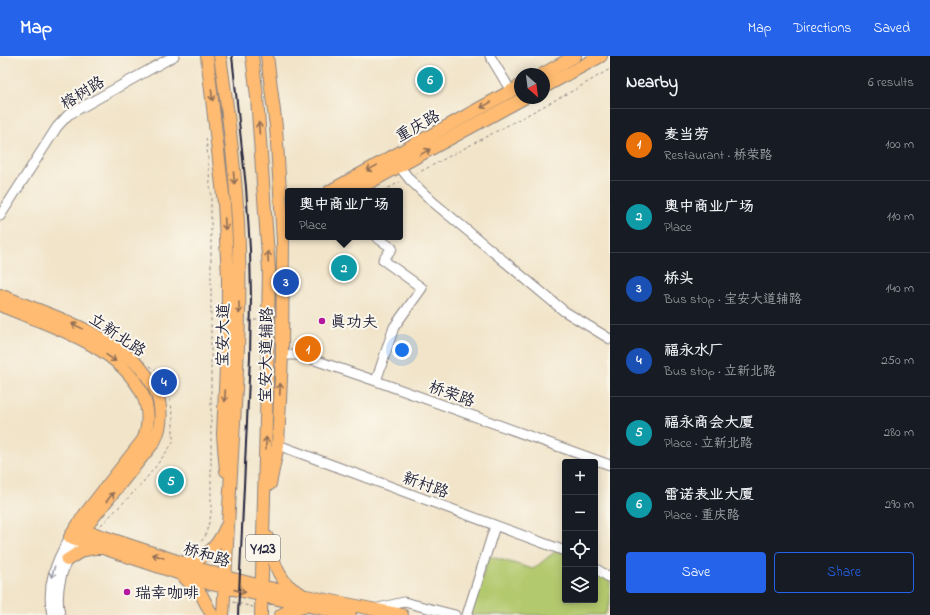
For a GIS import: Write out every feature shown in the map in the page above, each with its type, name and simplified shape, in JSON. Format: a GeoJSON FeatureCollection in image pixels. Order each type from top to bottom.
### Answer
{"type":"FeatureCollection","features":[{"type":"Feature","properties":{"kind":"main road"},"geometry":{"type":"LineString","coordinates":[[207,56],[224,204],[227,262],[228,320],[223,435],[229,506]]}},
{"type":"Feature","properties":{"kind":"main road","name":"宝安大道"},"geometry":{"type":"LineString","coordinates":[[220,56],[233,160],[238,222],[239,320],[223,615]]}},
{"type":"Feature","properties":{"kind":"main road"},"geometry":{"type":"LineString","coordinates":[[252,56],[257,97],[269,270],[264,510]]}},
{"type":"Feature","properties":{"kind":"main road","name":"宝安大道辅路"},"geometry":{"type":"LineString","coordinates":[[264,510],[278,445],[285,236],[284,198],[267,56]]}},
{"type":"Feature","properties":{"kind":"main road"},"geometry":{"type":"LineString","coordinates":[[550,70],[575,56]]}},
{"type":"Feature","properties":{"kind":"main road"},"geometry":{"type":"LineString","coordinates":[[550,84],[601,56]]}},
{"type":"Feature","properties":{"kind":"main road","name":"重庆路"},"geometry":{"type":"LineString","coordinates":[[352,188],[514,90]]}},
{"type":"Feature","properties":{"kind":"main road","name":"重庆路"},"geometry":{"type":"LineString","coordinates":[[352,188],[399,166],[514,103]]}},
{"type":"Feature","properties":{"kind":"main road","name":"立新北路"},"geometry":{"type":"LineString","coordinates":[[0,295],[66,320],[114,346],[145,373],[158,398],[161,414],[160,429],[157,437],[147,452],[99,511],[77,534]]}},
{"type":"Feature","properties":{"kind":"main road","name":"立新北路"},"geometry":{"type":"LineString","coordinates":[[0,305],[58,328],[88,343],[108,356],[125,370],[133,379],[146,402],[148,420],[143,440],[77,534]]}},
{"type":"Feature","properties":{"kind":"main road","name":"Y123"},"geometry":{"type":"LineString","coordinates":[[262,591],[264,510]]}},
{"type":"Feature","properties":{"kind":"main road"},"geometry":{"type":"LineString","coordinates":[[99,511],[101,526],[107,535],[113,540]]}},
{"type":"Feature","properties":{"kind":"main road"},"geometry":{"type":"LineString","coordinates":[[212,615],[201,594],[178,568],[198,560],[210,551],[223,533],[228,522]]}},
{"type":"Feature","properties":{"kind":"main road"},"geometry":{"type":"LineString","coordinates":[[264,524],[276,568],[284,581],[311,602]]}},
{"type":"Feature","properties":{"kind":"main road","name":"桥和路"},"geometry":{"type":"LineString","coordinates":[[77,534],[113,540],[178,568]]}},
{"type":"Feature","properties":{"kind":"main road","name":"桥和路"},"geometry":{"type":"LineString","coordinates":[[77,534],[102,547],[225,582],[311,602],[350,615]]}},
{"type":"Feature","properties":{"kind":"main road"},"geometry":{"type":"LineString","coordinates":[[67,560],[74,554],[85,549],[102,547]]}},
{"type":"Feature","properties":{"kind":"main road"},"geometry":{"type":"LineString","coordinates":[[257,611],[262,591]]}},
{"type":"Feature","properties":{"kind":"main road"},"geometry":{"type":"LineString","coordinates":[[281,615],[311,602]]}},
{"type":"Feature","properties":{"kind":"main road","name":"桥和路"},"geometry":{"type":"LineString","coordinates":[[311,602],[371,609],[402,615]]}},
{"type":"Feature","properties":{"kind":"street","name":"榕树路"},"geometry":{"type":"LineString","coordinates":[[0,216],[57,127],[68,115],[174,56]]}},
{"type":"Feature","properties":{"kind":"street"},"geometry":{"type":"LineString","coordinates":[[490,56],[514,86]]}},
{"type":"Feature","properties":{"kind":"street"},"geometry":{"type":"LineString","coordinates":[[399,166],[408,178],[433,202],[564,311],[610,339]]}},
{"type":"Feature","properties":{"kind":"street"},"geometry":{"type":"LineString","coordinates":[[376,381],[394,327],[422,288],[383,260],[392,248],[380,240]]}},
{"type":"Feature","properties":{"kind":"street","name":"桥荣路"},"geometry":{"type":"LineString","coordinates":[[282,355],[300,356],[376,381],[610,465]]}},
{"type":"Feature","properties":{"kind":"street","name":"新村路"},"geometry":{"type":"LineString","coordinates":[[278,445],[495,526],[562,549]]}},
{"type":"Feature","properties":{"kind":"street"},"geometry":{"type":"LineString","coordinates":[[467,615],[495,526]]}},
{"type":"Feature","properties":{"kind":"street"},"geometry":{"type":"LineString","coordinates":[[60,615],[58,592],[60,578],[77,534]]}},
{"type":"Feature","properties":{"kind":"street"},"geometry":{"type":"LineString","coordinates":[[52,615],[50,597],[51,578],[58,559],[77,534]]}},
{"type":"Feature","properties":{"kind":"street"},"geometry":{"type":"LineString","coordinates":[[598,570],[610,578]]}},
{"type":"Feature","properties":{"kind":"street"},"geometry":{"type":"LineString","coordinates":[[371,609],[404,602],[454,615]]}},
{"type":"Feature","properties":{"kind":"path"},"geometry":{"type":"LineString","coordinates":[[389,188],[563,96],[610,69]]}},
{"type":"Feature","properties":{"kind":"path"},"geometry":{"type":"LineString","coordinates":[[200,546],[199,544],[205,537],[211,515],[211,196],[206,135]]}},
{"type":"Feature","properties":{"kind":"path"},"geometry":{"type":"LineString","coordinates":[[245,320],[264,320]]}},
{"type":"Feature","properties":{"kind":"path"},"geometry":{"type":"LineString","coordinates":[[101,526],[143,481],[173,443],[173,415],[167,388],[163,374],[151,366]]}},
{"type":"Feature","properties":{"kind":"path"},"geometry":{"type":"LineString","coordinates":[[232,602],[257,611]]}},
{"type":"Feature","properties":{"kind":"green space"},"geometry":{"type":"Polygon","coordinates":[[[556,551],[562,552],[562,603],[598,603],[598,572],[610,580],[610,602],[605,615],[470,615],[489,556],[533,569],[556,551]]]}},
{"type":"Feature","properties":{"kind":"railway"},"geometry":{"type":"LineString","coordinates":[[232,56],[246,187],[250,249],[251,298],[250,357],[238,615]]}},
{"type":"Feature","properties":{"kind":"place","name":"雷诺表业大厦"},"geometry":{"type":"Point","coordinates":[430,80]}},
{"type":"Feature","properties":{"kind":"place","name":"奥中商业广场"},"geometry":{"type":"Point","coordinates":[344,268]}},
{"type":"Feature","properties":{"kind":"place","name":"桥头"},"geometry":{"type":"Point","coordinates":[286,282]}},
{"type":"Feature","properties":{"kind":"place","name":"真功夫"},"geometry":{"type":"Point","coordinates":[322,321]}},
{"type":"Feature","properties":{"kind":"place","name":"麦当劳"},"geometry":{"type":"Point","coordinates":[308,349]}},
{"type":"Feature","properties":{"kind":"place","name":"福永水厂"},"geometry":{"type":"Point","coordinates":[164,382]}},
{"type":"Feature","properties":{"kind":"place","name":"福永商会大厦"},"geometry":{"type":"Point","coordinates":[171,481]}},
{"type":"Feature","properties":{"kind":"place","name":"瑞幸咖啡"},"geometry":{"type":"Point","coordinates":[127,592]}}]}
